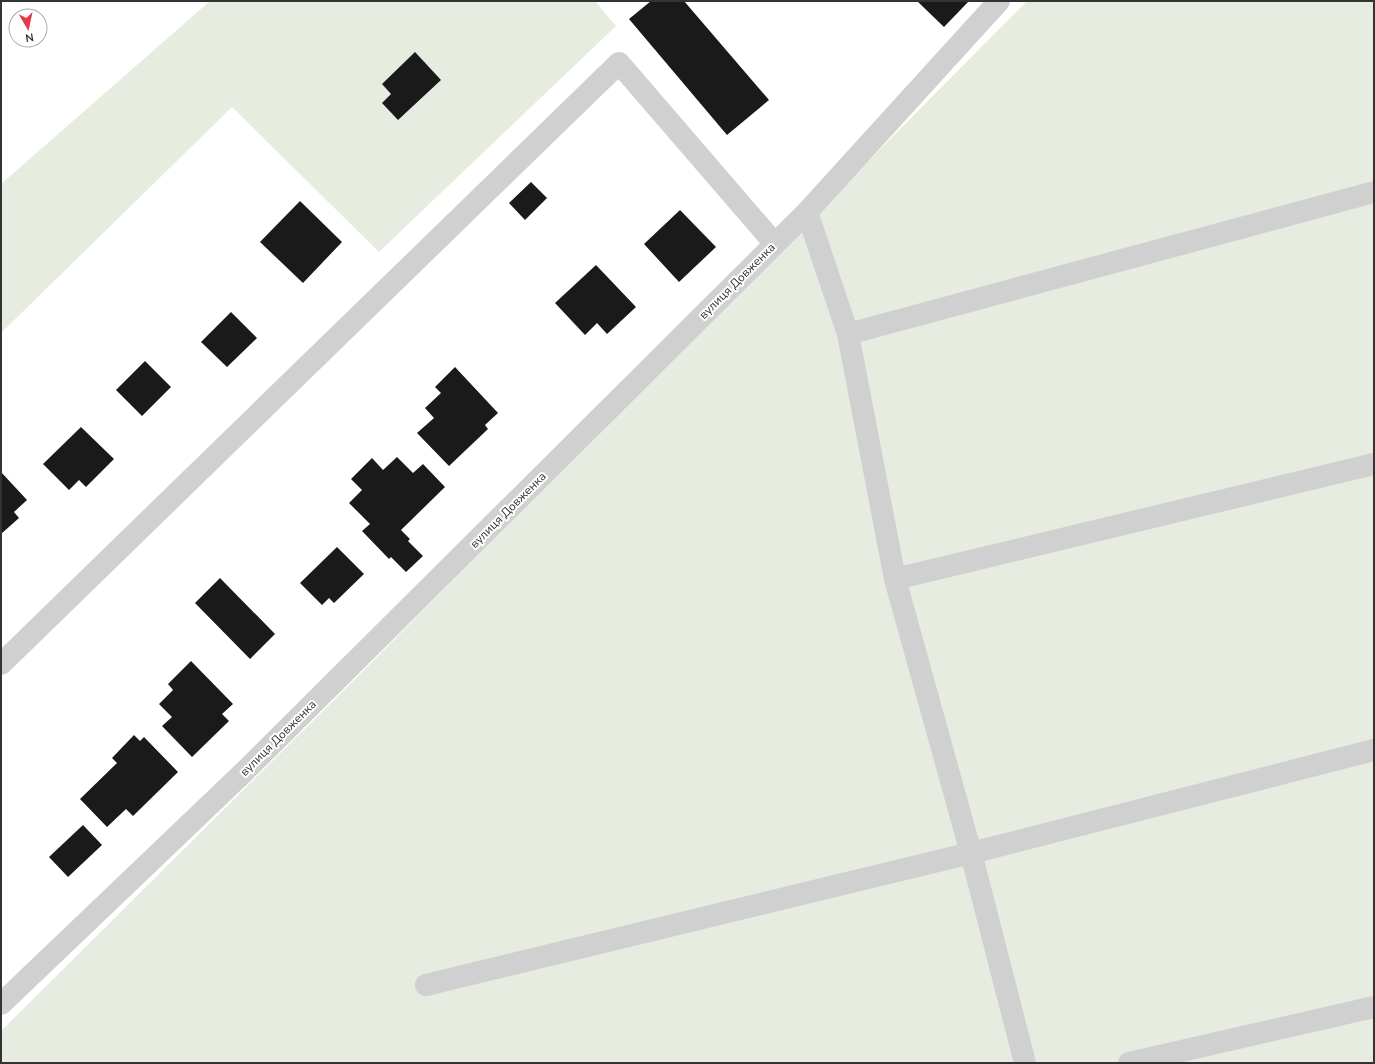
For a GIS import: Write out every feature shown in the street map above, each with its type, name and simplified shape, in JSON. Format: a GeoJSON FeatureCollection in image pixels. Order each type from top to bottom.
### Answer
{"type":"FeatureCollection","features":[{"type":"Feature","properties":{"kind":"street","name":"вулиця Довженка"},"geometry":{"type":"LineString","coordinates":[[1,1004],[245,771],[807,212],[999,1]]}},
{"type":"Feature","properties":{"kind":"street"},"geometry":{"type":"LineString","coordinates":[[1,664],[619,63],[775,244]]}},
{"type":"Feature","properties":{"kind":"street"},"geometry":{"type":"LineString","coordinates":[[848,334],[1374,192]]}},
{"type":"Feature","properties":{"kind":"street"},"geometry":{"type":"LineString","coordinates":[[807,212],[848,334],[895,579],[972,853],[1025,1063]]}},
{"type":"Feature","properties":{"kind":"street"},"geometry":{"type":"LineString","coordinates":[[895,579],[1374,464]]}},
{"type":"Feature","properties":{"kind":"street"},"geometry":{"type":"LineString","coordinates":[[426,985],[972,853],[1374,750]]}},
{"type":"Feature","properties":{"kind":"street"},"geometry":{"type":"LineString","coordinates":[[1129,1063],[1374,1007]]}},
{"type":"Feature","properties":{"kind":"shaded area"},"geometry":{"type":"Polygon","coordinates":[[[210,1],[595,1],[616,26],[379,252],[232,107],[1,333],[1,184],[210,1]]]}},
{"type":"Feature","properties":{"kind":"shaded area"},"geometry":{"type":"Polygon","coordinates":[[[1027,1],[1374,1],[1374,1063],[1,1063],[1,1031],[358,676],[1027,1]]]}},
{"type":"Feature","properties":{"kind":"building"},"geometry":{"type":"Polygon","coordinates":[[[651,1],[684,1],[769,100],[727,135],[629,19],[651,1]]]}},
{"type":"Feature","properties":{"kind":"building"},"geometry":{"type":"Polygon","coordinates":[[[917,1],[969,1],[944,27],[917,1]]]}},
{"type":"Feature","properties":{"kind":"building"},"geometry":{"type":"Polygon","coordinates":[[[415,52],[441,80],[398,120],[382,103],[391,94],[382,84],[415,52]]]}},
{"type":"Feature","properties":{"kind":"building"},"geometry":{"type":"Polygon","coordinates":[[[531,182],[547,198],[525,220],[509,203],[531,182]]]}},
{"type":"Feature","properties":{"kind":"building"},"geometry":{"type":"Polygon","coordinates":[[[300,201],[342,242],[303,283],[260,242],[300,201]]]}},
{"type":"Feature","properties":{"kind":"building"},"geometry":{"type":"Polygon","coordinates":[[[680,210],[716,247],[679,282],[644,244],[680,210]]]}},
{"type":"Feature","properties":{"kind":"building"},"geometry":{"type":"Polygon","coordinates":[[[596,265],[636,307],[607,334],[597,323],[585,335],[555,303],[596,265]]]}},
{"type":"Feature","properties":{"kind":"building"},"geometry":{"type":"Polygon","coordinates":[[[231,312],[257,338],[227,367],[201,342],[231,312]]]}},
{"type":"Feature","properties":{"kind":"building"},"geometry":{"type":"Polygon","coordinates":[[[145,361],[171,387],[142,416],[116,390],[145,361]]]}},
{"type":"Feature","properties":{"kind":"building"},"geometry":{"type":"Polygon","coordinates":[[[455,367],[498,413],[485,425],[488,429],[449,466],[417,433],[434,418],[425,408],[441,393],[435,387],[455,367]]]}},
{"type":"Feature","properties":{"kind":"building"},"geometry":{"type":"Polygon","coordinates":[[[81,427],[114,459],[86,487],[79,480],[69,490],[43,464],[81,427]]]}},
{"type":"Feature","properties":{"kind":"building"},"geometry":{"type":"Polygon","coordinates":[[[397,457],[413,473],[423,464],[445,487],[401,530],[410,539],[408,541],[423,556],[406,572],[391,557],[389,559],[362,531],[370,524],[349,503],[362,490],[351,479],[372,458],[383,470],[397,457]]]}},
{"type":"Feature","properties":{"kind":"building"},"geometry":{"type":"Polygon","coordinates":[[[1,472],[27,500],[14,512],[19,518],[1,534],[1,472]]]}},
{"type":"Feature","properties":{"kind":"building"},"geometry":{"type":"Polygon","coordinates":[[[337,547],[364,574],[334,603],[329,598],[322,605],[300,583],[337,547]]]}},
{"type":"Feature","properties":{"kind":"building"},"geometry":{"type":"Polygon","coordinates":[[[220,578],[275,634],[250,659],[195,603],[220,578]]]}},
{"type":"Feature","properties":{"kind":"building"},"geometry":{"type":"Polygon","coordinates":[[[191,661],[233,704],[222,714],[229,721],[192,757],[162,726],[172,717],[159,704],[173,690],[168,684],[191,661]]]}},
{"type":"Feature","properties":{"kind":"building"},"geometry":{"type":"Polygon","coordinates":[[[134,735],[140,741],[144,737],[178,772],[133,816],[126,809],[107,827],[80,799],[117,763],[112,758],[134,735]]]}},
{"type":"Feature","properties":{"kind":"building"},"geometry":{"type":"Polygon","coordinates":[[[83,825],[102,845],[68,877],[49,857],[83,825]]]}}]}
